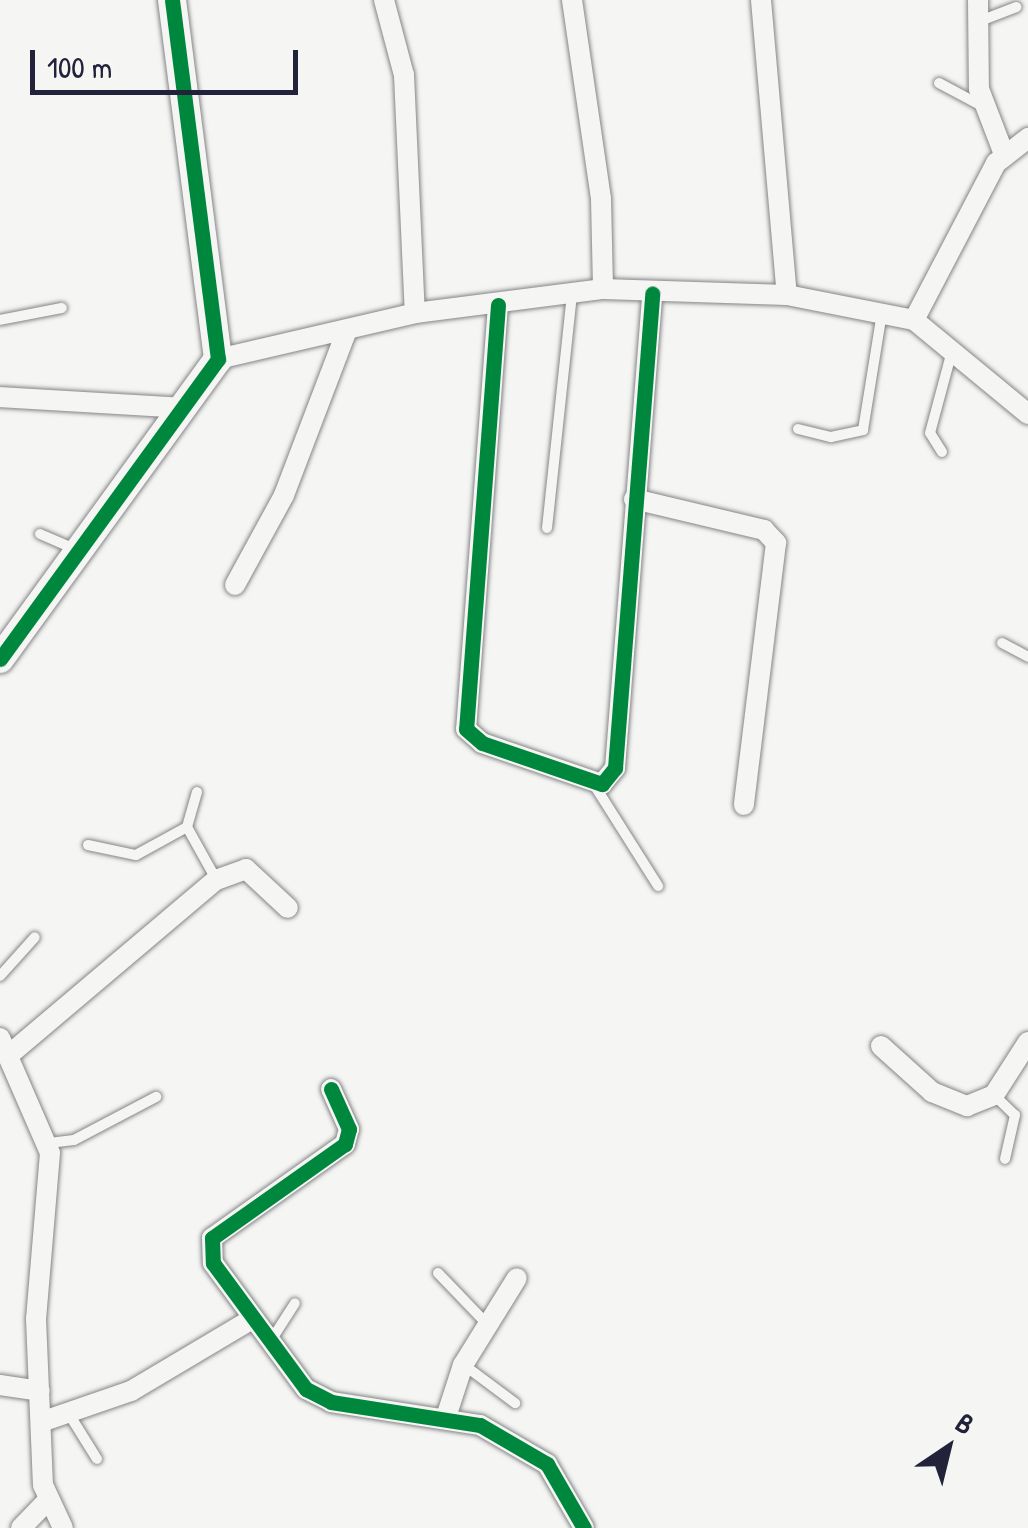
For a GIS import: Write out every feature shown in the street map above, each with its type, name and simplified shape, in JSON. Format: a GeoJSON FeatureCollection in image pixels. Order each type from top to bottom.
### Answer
{"type":"FeatureCollection","features":[{"type":"Feature","properties":{"kind":"street"},"geometry":{"type":"LineString","coordinates":[[0,659],[218,359],[172,0]]}},
{"type":"Feature","properties":{"kind":"street"},"geometry":{"type":"LineString","coordinates":[[385,0],[404,75],[415,313]]}},
{"type":"Feature","properties":{"kind":"street"},"geometry":{"type":"LineString","coordinates":[[572,0],[601,199],[603,288]]}},
{"type":"Feature","properties":{"kind":"street"},"geometry":{"type":"LineString","coordinates":[[761,0],[787,295]]}},
{"type":"Feature","properties":{"kind":"street"},"geometry":{"type":"LineString","coordinates":[[979,11],[982,107],[1004,154]]}},
{"type":"Feature","properties":{"kind":"street"},"geometry":{"type":"LineString","coordinates":[[914,320],[1004,154],[1028,138]]}},
{"type":"Feature","properties":{"kind":"street"},"geometry":{"type":"LineString","coordinates":[[218,359],[415,313],[498,306],[603,288],[787,295],[914,320],[1028,414]]}},
{"type":"Feature","properties":{"kind":"street"},"geometry":{"type":"LineString","coordinates":[[498,306],[466,728],[482,743],[593,782],[608,781],[615,768],[652,292]]}},
{"type":"Feature","properties":{"kind":"street"},"geometry":{"type":"LineString","coordinates":[[236,585],[284,495],[347,330]]}},
{"type":"Feature","properties":{"kind":"street"},"geometry":{"type":"LineString","coordinates":[[0,397],[184,408]]}},
{"type":"Feature","properties":{"kind":"street"},"geometry":{"type":"LineString","coordinates":[[634,499],[764,530],[776,543],[744,805]]}},
{"type":"Feature","properties":{"kind":"street"},"geometry":{"type":"LineString","coordinates":[[63,1528],[48,1500],[41,1422],[49,1143],[5,1046],[216,880],[246,870],[288,908]]}},
{"type":"Feature","properties":{"kind":"street"},"geometry":{"type":"LineString","coordinates":[[881,1046],[947,1101],[967,1106],[994,1095],[1028,1042]]}},
{"type":"Feature","properties":{"kind":"street"},"geometry":{"type":"LineString","coordinates":[[332,1089],[349,1129],[345,1144],[208,1245],[249,1320],[267,1347],[331,1402],[446,1417],[547,1464],[584,1528]]}},
{"type":"Feature","properties":{"kind":"street"},"geometry":{"type":"LineString","coordinates":[[446,1417],[463,1365],[485,1322],[517,1278]]}},
{"type":"Feature","properties":{"kind":"street"},"geometry":{"type":"LineString","coordinates":[[41,1422],[131,1391],[249,1320]]}},
{"type":"Feature","properties":{"kind":"street"},"geometry":{"type":"LineString","coordinates":[[0,1385],[40,1391]]}},
{"type":"Feature","properties":{"kind":"street"},"geometry":{"type":"LineString","coordinates":[[20,1528],[48,1500]]}},
{"type":"Feature","properties":{"kind":"lane"},"geometry":{"type":"LineString","coordinates":[[979,11],[1016,7]]}},
{"type":"Feature","properties":{"kind":"lane"},"geometry":{"type":"LineString","coordinates":[[939,83],[982,107]]}},
{"type":"Feature","properties":{"kind":"lane"},"geometry":{"type":"LineString","coordinates":[[548,528],[572,294]]}},
{"type":"Feature","properties":{"kind":"lane"},"geometry":{"type":"LineString","coordinates":[[0,320],[62,308]]}},
{"type":"Feature","properties":{"kind":"lane"},"geometry":{"type":"LineString","coordinates":[[798,429],[844,437],[863,430],[882,312]]}},
{"type":"Feature","properties":{"kind":"lane"},"geometry":{"type":"LineString","coordinates":[[942,452],[930,433],[952,350]]}},
{"type":"Feature","properties":{"kind":"lane"},"geometry":{"type":"LineString","coordinates":[[40,534],[78,551]]}},
{"type":"Feature","properties":{"kind":"lane"},"geometry":{"type":"LineString","coordinates":[[1002,644],[1028,657]]}},
{"type":"Feature","properties":{"kind":"lane"},"geometry":{"type":"LineString","coordinates":[[593,782],[658,886]]}},
{"type":"Feature","properties":{"kind":"lane"},"geometry":{"type":"LineString","coordinates":[[197,792],[187,828],[216,880]]}},
{"type":"Feature","properties":{"kind":"lane"},"geometry":{"type":"LineString","coordinates":[[88,844],[136,855],[187,828]]}},
{"type":"Feature","properties":{"kind":"lane"},"geometry":{"type":"LineString","coordinates":[[0,976],[34,938]]}},
{"type":"Feature","properties":{"kind":"lane"},"geometry":{"type":"LineString","coordinates":[[994,1095],[1015,1114],[1005,1160]]}},
{"type":"Feature","properties":{"kind":"lane"},"geometry":{"type":"LineString","coordinates":[[49,1143],[74,1140],[156,1097]]}},
{"type":"Feature","properties":{"kind":"lane"},"geometry":{"type":"LineString","coordinates":[[438,1273],[485,1322]]}},
{"type":"Feature","properties":{"kind":"lane"},"geometry":{"type":"LineString","coordinates":[[267,1347],[295,1304]]}},
{"type":"Feature","properties":{"kind":"lane"},"geometry":{"type":"LineString","coordinates":[[463,1365],[515,1404]]}},
{"type":"Feature","properties":{"kind":"lane"},"geometry":{"type":"LineString","coordinates":[[69,1414],[98,1459]]}},
{"type":"Feature","properties":{"kind":"cycle path"},"geometry":{"type":"LineString","coordinates":[[0,659],[218,359],[172,0]]}},
{"type":"Feature","properties":{"kind":"cycle path"},"geometry":{"type":"LineString","coordinates":[[498,305],[466,729],[482,743],[602,784],[615,768],[652,293]]}},
{"type":"Feature","properties":{"kind":"cycle path"},"geometry":{"type":"LineString","coordinates":[[331,1089],[349,1129],[345,1144],[212,1238],[213,1263],[306,1389],[331,1402],[480,1425],[547,1464],[584,1528]]}}]}
